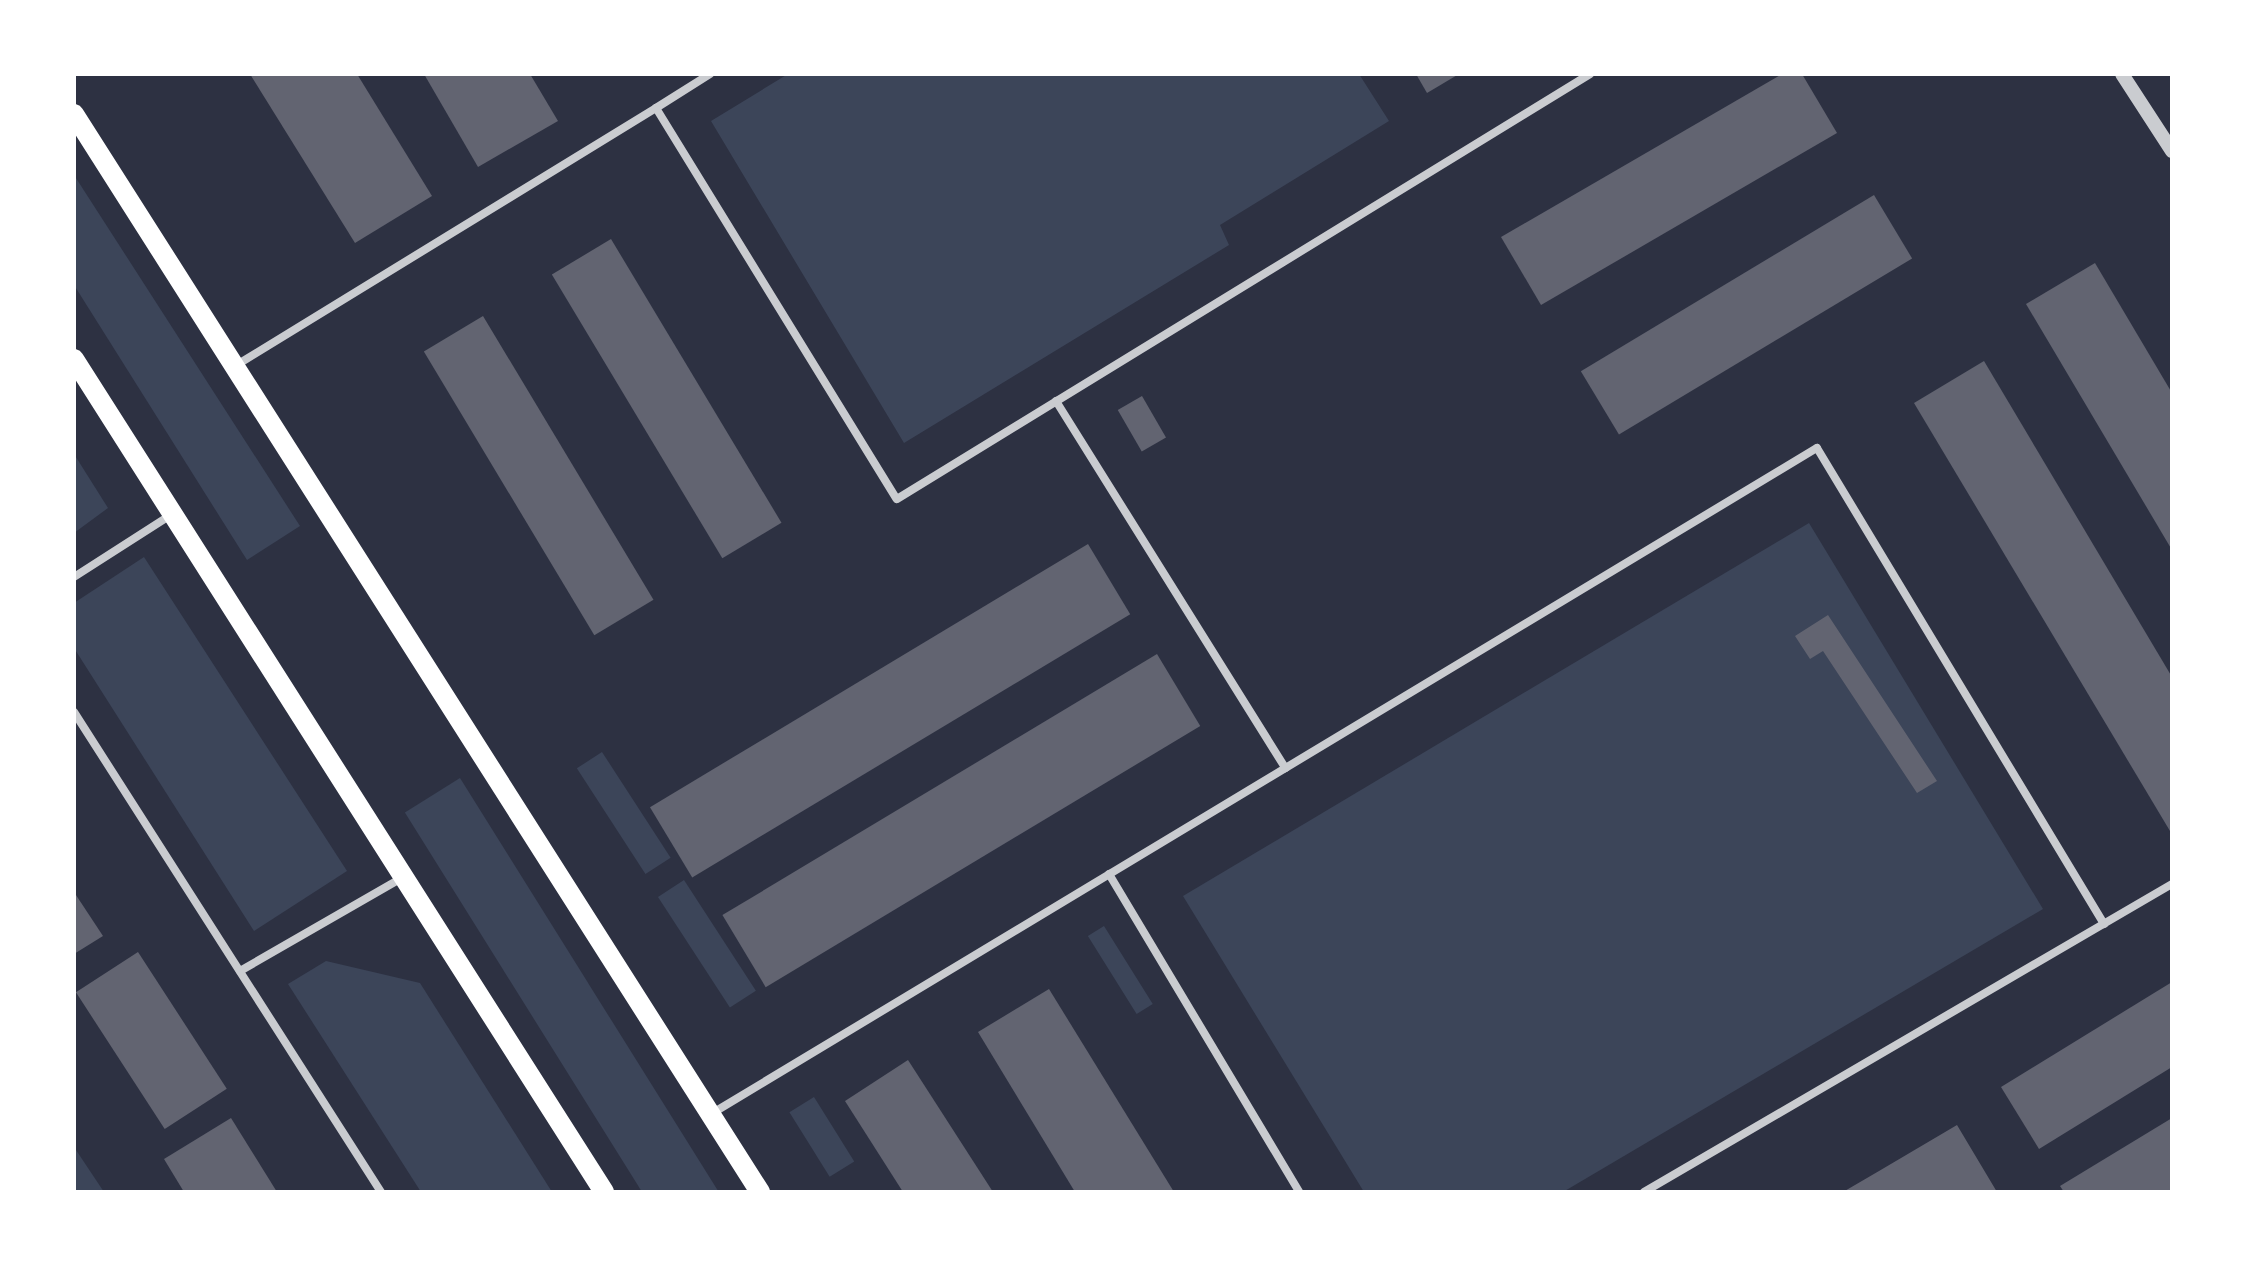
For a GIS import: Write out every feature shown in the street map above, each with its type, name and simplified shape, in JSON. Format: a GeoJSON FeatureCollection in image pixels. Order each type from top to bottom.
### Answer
{"type":"FeatureCollection","features":[{"type":"Feature","properties":{"kind":"main road"},"geometry":{"type":"LineString","coordinates":[[74,114],[760,1192]]}},
{"type":"Feature","properties":{"kind":"main road"},"geometry":{"type":"LineString","coordinates":[[74,359],[604,1192]]}},
{"type":"Feature","properties":{"kind":"street"},"geometry":{"type":"LineString","coordinates":[[235,366],[710,74]]}},
{"type":"Feature","properties":{"kind":"street"},"geometry":{"type":"LineString","coordinates":[[656,108],[897,499],[1590,74]]}},
{"type":"Feature","properties":{"kind":"street"},"geometry":{"type":"LineString","coordinates":[[2122,74],[2172,151]]}},
{"type":"Feature","properties":{"kind":"street"},"geometry":{"type":"LineString","coordinates":[[1056,401],[1285,768]]}},
{"type":"Feature","properties":{"kind":"street"},"geometry":{"type":"LineString","coordinates":[[711,1114],[1817,448],[2104,924]]}},
{"type":"Feature","properties":{"kind":"street"},"geometry":{"type":"LineString","coordinates":[[74,577],[172,513]]}},
{"type":"Feature","properties":{"kind":"street"},"geometry":{"type":"LineString","coordinates":[[74,712],[381,1192]]}},
{"type":"Feature","properties":{"kind":"street"},"geometry":{"type":"LineString","coordinates":[[1109,874],[1299,1192]]}},
{"type":"Feature","properties":{"kind":"street"},"geometry":{"type":"LineString","coordinates":[[240,971],[404,877]]}},
{"type":"Feature","properties":{"kind":"street"},"geometry":{"type":"LineString","coordinates":[[1644,1192],[2172,884]]}},
{"type":"Feature","properties":{"kind":"shaded area"},"geometry":{"type":"Polygon","coordinates":[[[788,74],[1359,74],[1389,121],[1220,225],[1229,245],[904,443],[711,121],[788,74]]]}},
{"type":"Feature","properties":{"kind":"shaded area"},"geometry":{"type":"Polygon","coordinates":[[[74,175],[300,526],[247,560],[74,285],[74,175]]]}},
{"type":"Feature","properties":{"kind":"shaded area"},"geometry":{"type":"Polygon","coordinates":[[[74,454],[108,508],[74,533],[74,454]]]}},
{"type":"Feature","properties":{"kind":"shaded area"},"geometry":{"type":"Polygon","coordinates":[[[1809,523],[2043,909],[1563,1192],[1364,1192],[1183,896],[1809,523]]]}},
{"type":"Feature","properties":{"kind":"shaded area"},"geometry":{"type":"Polygon","coordinates":[[[144,557],[347,871],[254,931],[74,648],[74,603],[144,557]]]}},
{"type":"Feature","properties":{"kind":"shaded area"},"geometry":{"type":"Polygon","coordinates":[[[602,752],[671,858],[645,874],[577,768],[602,752]]]}},
{"type":"Feature","properties":{"kind":"shaded area"},"geometry":{"type":"Polygon","coordinates":[[[460,778],[719,1192],[642,1192],[405,812],[460,778]]]}},
{"type":"Feature","properties":{"kind":"shaded area"},"geometry":{"type":"Polygon","coordinates":[[[684,880],[756,991],[730,1008],[658,897],[684,880]]]}},
{"type":"Feature","properties":{"kind":"shaded area"},"geometry":{"type":"Polygon","coordinates":[[[1104,926],[1153,1004],[1137,1014],[1088,936],[1104,926]]]}},
{"type":"Feature","properties":{"kind":"shaded area"},"geometry":{"type":"Polygon","coordinates":[[[326,961],[420,983],[552,1192],[421,1192],[288,984],[326,961]]]}},
{"type":"Feature","properties":{"kind":"shaded area"},"geometry":{"type":"Polygon","coordinates":[[[814,1097],[854,1161],[830,1177],[789,1112],[814,1097]]]}},
{"type":"Feature","properties":{"kind":"shaded area"},"geometry":{"type":"Polygon","coordinates":[[[74,1147],[104,1192],[74,1192],[74,1147]]]}},
{"type":"Feature","properties":{"kind":"building"},"geometry":{"type":"Polygon","coordinates":[[[250,74],[357,74],[432,196],[355,243],[250,74]]]}},
{"type":"Feature","properties":{"kind":"building"},"geometry":{"type":"Polygon","coordinates":[[[424,74],[530,74],[558,121],[478,167],[424,74]]]}},
{"type":"Feature","properties":{"kind":"building"},"geometry":{"type":"Polygon","coordinates":[[[1416,74],[1459,74],[1427,93],[1416,74]]]}},
{"type":"Feature","properties":{"kind":"building"},"geometry":{"type":"Polygon","coordinates":[[[1782,74],[1802,74],[1837,133],[1541,305],[1501,237],[1782,74]]]}},
{"type":"Feature","properties":{"kind":"building"},"geometry":{"type":"Polygon","coordinates":[[[1874,195],[1912,258],[1619,435],[1581,371],[1874,195]]]}},
{"type":"Feature","properties":{"kind":"building"},"geometry":{"type":"Polygon","coordinates":[[[611,239],[781,523],[722,558],[552,275],[611,239]]]}},
{"type":"Feature","properties":{"kind":"building"},"geometry":{"type":"Polygon","coordinates":[[[2095,263],[2172,393],[2172,550],[2026,304],[2095,263]]]}},
{"type":"Feature","properties":{"kind":"building"},"geometry":{"type":"Polygon","coordinates":[[[483,316],[653,600],[594,635],[424,352],[483,316]]]}},
{"type":"Feature","properties":{"kind":"building"},"geometry":{"type":"Polygon","coordinates":[[[1984,361],[2172,677],[2170,831],[1914,403],[1984,361]]]}},
{"type":"Feature","properties":{"kind":"building"},"geometry":{"type":"Polygon","coordinates":[[[1142,396],[1166,438],[1142,452],[1118,410],[1142,396]]]}},
{"type":"Feature","properties":{"kind":"building"},"geometry":{"type":"Polygon","coordinates":[[[1088,544],[1130,614],[692,877],[650,807],[1088,544]]]}},
{"type":"Feature","properties":{"kind":"building"},"geometry":{"type":"Polygon","coordinates":[[[1828,615],[1937,781],[1917,793],[1823,651],[1810,659],[1795,636],[1828,615]]]}},
{"type":"Feature","properties":{"kind":"building"},"geometry":{"type":"Polygon","coordinates":[[[1157,654],[1200,726],[766,987],[722,915],[1157,654]]]}},
{"type":"Feature","properties":{"kind":"building"},"geometry":{"type":"Polygon","coordinates":[[[74,892],[103,936],[74,954],[74,892]]]}},
{"type":"Feature","properties":{"kind":"building"},"geometry":{"type":"Polygon","coordinates":[[[138,952],[227,1089],[165,1129],[76,992],[138,952]]]}},
{"type":"Feature","properties":{"kind":"building"},"geometry":{"type":"Polygon","coordinates":[[[2172,982],[2172,1067],[2039,1149],[2001,1087],[2172,982]]]}},
{"type":"Feature","properties":{"kind":"building"},"geometry":{"type":"Polygon","coordinates":[[[1049,989],[1174,1192],[1075,1192],[978,1032],[1049,989]]]}},
{"type":"Feature","properties":{"kind":"building"},"geometry":{"type":"Polygon","coordinates":[[[908,1060],[993,1192],[903,1192],[845,1101],[908,1060]]]}},
{"type":"Feature","properties":{"kind":"building"},"geometry":{"type":"Polygon","coordinates":[[[231,1118],[277,1192],[184,1192],[164,1159],[231,1118]]]}},
{"type":"Feature","properties":{"kind":"building"},"geometry":{"type":"Polygon","coordinates":[[[2172,1118],[2172,1192],[2064,1192],[2060,1186],[2172,1118]]]}},
{"type":"Feature","properties":{"kind":"building"},"geometry":{"type":"Polygon","coordinates":[[[1957,1125],[1997,1192],[1843,1192],[1879,1171],[1957,1125]]]}}]}
